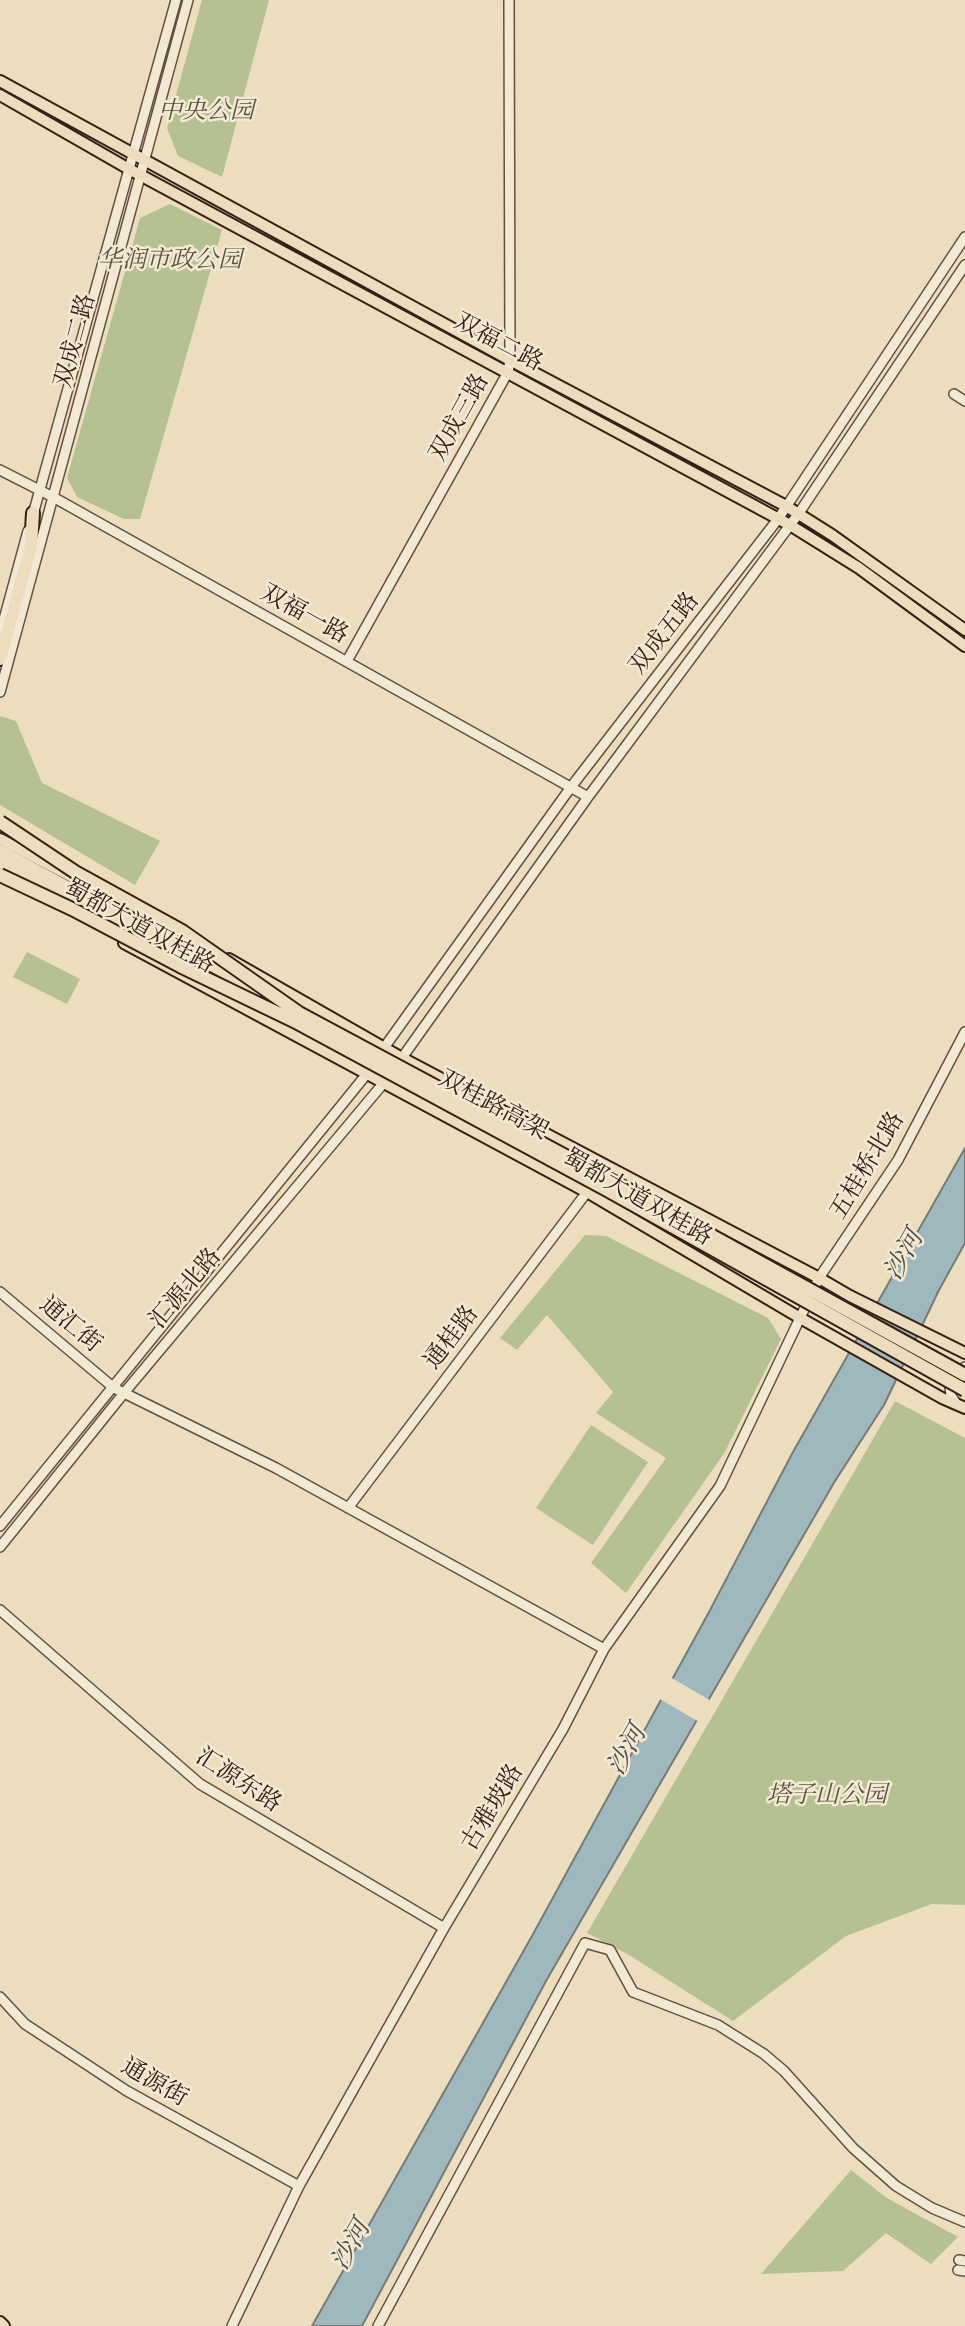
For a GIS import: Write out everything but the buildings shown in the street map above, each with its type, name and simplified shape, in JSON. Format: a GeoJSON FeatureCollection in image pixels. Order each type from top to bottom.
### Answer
{"type":"FeatureCollection","features":[{"type":"Feature","properties":{"kind":"highway"},"geometry":{"type":"LineString","coordinates":[[0,659],[31,546],[33,513]]}},
{"type":"Feature","properties":{"kind":"highway"},"geometry":{"type":"LineString","coordinates":[[0,822],[75,872],[182,931],[297,1017]]}},
{"type":"Feature","properties":{"kind":"highway","name":"双桂路高架"},"geometry":{"type":"LineString","coordinates":[[0,851],[965,1390]]}},
{"type":"Feature","properties":{"kind":"highway","name":"双桂路高架"},"geometry":{"type":"LineString","coordinates":[[0,862],[616,1183],[963,1368]]}},
{"type":"Feature","properties":{"kind":"highway"},"geometry":{"type":"LineString","coordinates":[[0,874],[191,972],[297,1017]]}},
{"type":"Feature","properties":{"kind":"main road","name":"双福二路"},"geometry":{"type":"LineString","coordinates":[[0,81],[510,360],[799,513],[965,630]]}},
{"type":"Feature","properties":{"kind":"main road","name":"双福二路"},"geometry":{"type":"LineString","coordinates":[[0,95],[129,169],[790,525],[859,568],[965,646]]}},
{"type":"Feature","properties":{"kind":"main road","name":"蜀都大道双桂路"},"geometry":{"type":"LineString","coordinates":[[0,839],[262,976],[402,1058],[850,1296],[964,1352]]}},
{"type":"Feature","properties":{"kind":"main road","name":"蜀都大道双桂路"},"geometry":{"type":"LineString","coordinates":[[0,874],[181,975],[587,1192],[802,1319],[942,1398],[961,1406]]}},
{"type":"Feature","properties":{"kind":"street","name":"双成二路"},"geometry":{"type":"LineString","coordinates":[[0,634],[176,0]]}},
{"type":"Feature","properties":{"kind":"street","name":"双成二路"},"geometry":{"type":"LineString","coordinates":[[0,692],[188,0]]}},
{"type":"Feature","properties":{"kind":"street","name":"双成三路"},"geometry":{"type":"LineString","coordinates":[[347,661],[508,372],[509,0]]}},
{"type":"Feature","properties":{"kind":"street","name":"双成五路"},"geometry":{"type":"LineString","coordinates":[[384,1048],[571,787],[778,519],[965,237]]}},
{"type":"Feature","properties":{"kind":"street","name":"双成五路"},"geometry":{"type":"LineString","coordinates":[[402,1058],[588,797],[799,513],[965,265]]}},
{"type":"Feature","properties":{"kind":"street"},"geometry":{"type":"LineString","coordinates":[[954,394],[965,401]]}},
{"type":"Feature","properties":{"kind":"street","name":"双福一路"},"geometry":{"type":"LineString","coordinates":[[0,470],[54,496],[588,797]]}},
{"type":"Feature","properties":{"kind":"street","name":"五桂桥北路"},"geometry":{"type":"LineString","coordinates":[[802,1319],[820,1278],[898,1160],[965,1032]]}},
{"type":"Feature","properties":{"kind":"street","name":"汇源北路"},"geometry":{"type":"LineString","coordinates":[[0,1526],[114,1388],[367,1073],[384,1048]]}},
{"type":"Feature","properties":{"kind":"street","name":"汇源北路"},"geometry":{"type":"LineString","coordinates":[[0,1547],[402,1058]]}},
{"type":"Feature","properties":{"kind":"street","name":"通桂路"},"geometry":{"type":"LineString","coordinates":[[348,1508],[587,1192]]}},
{"type":"Feature","properties":{"kind":"street","name":"通汇街"},"geometry":{"type":"LineString","coordinates":[[0,1292],[114,1388],[276,1468],[604,1649]]}},
{"type":"Feature","properties":{"kind":"street"},"geometry":{"type":"LineString","coordinates":[[802,1319],[818,1308],[844,1313],[938,1364],[963,1368]]}},
{"type":"Feature","properties":{"kind":"street","name":"古雅坡路"},"geometry":{"type":"LineString","coordinates":[[232,2326],[299,2186],[443,1928],[563,1729],[604,1649],[720,1486],[802,1319]]}},
{"type":"Feature","properties":{"kind":"street"},"geometry":{"type":"LineString","coordinates":[[961,1406],[951,1396],[950,1387],[955,1374],[963,1368]]}},
{"type":"Feature","properties":{"kind":"street","name":"汇源东路"},"geometry":{"type":"LineString","coordinates":[[0,1610],[200,1784],[443,1928]]}},
{"type":"Feature","properties":{"kind":"street"},"geometry":{"type":"LineString","coordinates":[[378,2326],[585,1943],[610,1950],[633,1992],[689,2012],[740,2038],[784,2071],[853,2148],[896,2186],[932,2208],[965,2222]]}},
{"type":"Feature","properties":{"kind":"street","name":"通源街"},"geometry":{"type":"LineString","coordinates":[[0,1997],[26,2024],[127,2091],[299,2186]]}},
{"type":"Feature","properties":{"kind":"green space","name":"中央公园"},"geometry":{"type":"Polygon","coordinates":[[[202,0],[269,0],[222,177],[178,156],[167,128],[202,0]]]}},
{"type":"Feature","properties":{"kind":"green space","name":"华润市政公园"},"geometry":{"type":"Polygon","coordinates":[[[170,204],[222,230],[140,519],[124,519],[77,497],[67,478],[140,218],[170,204]]]}},
{"type":"Feature","properties":{"kind":"green space"},"geometry":{"type":"Polygon","coordinates":[[[0,716],[16,721],[42,783],[160,841],[135,885],[0,805],[0,716]]]}},
{"type":"Feature","properties":{"kind":"green space"},"geometry":{"type":"Polygon","coordinates":[[[27,952],[80,979],[67,1004],[13,977],[27,952]]]}},
{"type":"Feature","properties":{"kind":"green space"},"geometry":{"type":"Polygon","coordinates":[[[585,1235],[606,1236],[768,1318],[781,1339],[725,1452],[626,1593],[591,1563],[666,1458],[596,1413],[613,1392],[547,1315],[517,1350],[500,1338],[585,1235]]]}},
{"type":"Feature","properties":{"kind":"green space","name":"塔子山公园"},"geometry":{"type":"Polygon","coordinates":[[[895,1401],[965,1438],[965,1905],[932,1904],[846,1936],[733,2021],[629,1955],[587,1933],[895,1401]]]}},
{"type":"Feature","properties":{"kind":"green space"},"geometry":{"type":"Polygon","coordinates":[[[591,1425],[648,1462],[593,1545],[536,1508],[591,1425]]]}},
{"type":"Feature","properties":{"kind":"green space"},"geometry":{"type":"Polygon","coordinates":[[[851,2170],[887,2198],[958,2237],[931,2264],[886,2233],[843,2271],[761,2274],[851,2170]]]}},
{"type":"Feature","properties":{"kind":"water","name":"沙河"},"geometry":{"type":"Polygon","coordinates":[[[965,1148],[965,1243],[939,1290],[884,1405],[835,1481],[546,1981],[362,2326],[312,2326],[532,1936],[793,1452],[965,1148]]]}},
{"type":"Feature","properties":{"kind":"pier"},"geometry":{"type":"Polygon","coordinates":[[[670,1677],[713,1702],[701,1723],[658,1698],[670,1677]]]}}]}
